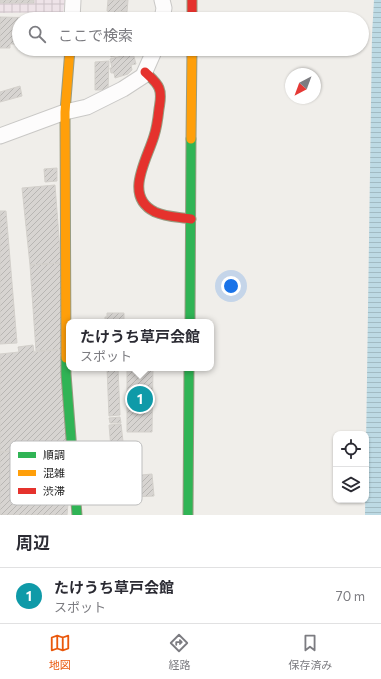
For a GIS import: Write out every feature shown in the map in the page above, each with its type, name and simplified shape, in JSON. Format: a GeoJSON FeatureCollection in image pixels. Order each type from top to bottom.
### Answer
{"type":"FeatureCollection","features":[{"type":"Feature","properties":{"kind":"street"},"geometry":{"type":"LineString","coordinates":[[72,12],[73,0]]}},
{"type":"Feature","properties":{"kind":"street"},"geometry":{"type":"LineString","coordinates":[[162,0],[163,12]]}},
{"type":"Feature","properties":{"kind":"street"},"geometry":{"type":"LineString","coordinates":[[192,0],[192,12]]}},
{"type":"Feature","properties":{"kind":"street"},"geometry":{"type":"LineString","coordinates":[[68,319],[76,110],[71,56]]}},
{"type":"Feature","properties":{"kind":"street"},"geometry":{"type":"LineString","coordinates":[[0,136],[76,110],[123,89],[142,76],[152,56]]}},
{"type":"Feature","properties":{"kind":"street"},"geometry":{"type":"LineString","coordinates":[[190,319],[192,56]]}},
{"type":"Feature","properties":{"kind":"street"},"geometry":{"type":"LineString","coordinates":[[145,72],[155,80],[161,99],[155,134],[141,174],[139,194],[144,203],[152,210],[171,217],[191,219]]}},
{"type":"Feature","properties":{"kind":"street"},"geometry":{"type":"LineString","coordinates":[[66,371],[71,441]]}},
{"type":"Feature","properties":{"kind":"street"},"geometry":{"type":"LineString","coordinates":[[188,515],[189,371]]}},
{"type":"Feature","properties":{"kind":"street"},"geometry":{"type":"LineString","coordinates":[[76,505],[77,515]]}},
{"type":"Feature","properties":{"kind":"shaded area"},"geometry":{"type":"Polygon","coordinates":[[[0,0],[65,0],[63,12],[0,13],[0,0]]]}},
{"type":"Feature","properties":{"kind":"water"},"geometry":{"type":"Polygon","coordinates":[[[374,0],[381,0],[381,515],[365,515],[365,503],[369,503],[369,431],[366,431],[372,35],[374,0]]]}},
{"type":"Feature","properties":{"kind":"building"},"geometry":{"type":"Polygon","coordinates":[[[0,0],[34,0],[34,3],[0,3],[0,0]]]}},
{"type":"Feature","properties":{"kind":"building"},"geometry":{"type":"Polygon","coordinates":[[[108,0],[128,0],[127,12],[107,11],[108,0]]]}},
{"type":"Feature","properties":{"kind":"building"},"geometry":{"type":"Polygon","coordinates":[[[0,17],[12,17],[12,44],[10,44],[10,48],[0,48],[0,17]]]}},
{"type":"Feature","properties":{"kind":"building"},"geometry":{"type":"Polygon","coordinates":[[[122,56],[134,56],[136,64],[131,65],[132,70],[128,74],[115,78],[114,73],[111,73],[110,68],[112,68],[110,59],[122,56]]]}},
{"type":"Feature","properties":{"kind":"building"},"geometry":{"type":"Polygon","coordinates":[[[109,61],[108,90],[95,90],[95,62],[109,61]]]}},
{"type":"Feature","properties":{"kind":"building"},"geometry":{"type":"Polygon","coordinates":[[[20,86],[22,96],[0,102],[0,92],[20,86]]]}},
{"type":"Feature","properties":{"kind":"building"},"geometry":{"type":"Polygon","coordinates":[[[57,168],[57,181],[45,182],[44,169],[57,168]]]}},
{"type":"Feature","properties":{"kind":"building"},"geometry":{"type":"Polygon","coordinates":[[[55,185],[61,263],[30,265],[22,188],[55,185]]]}},
{"type":"Feature","properties":{"kind":"building"},"geometry":{"type":"Polygon","coordinates":[[[0,211],[6,211],[17,343],[0,344],[0,211]]]}},
{"type":"Feature","properties":{"kind":"building"},"geometry":{"type":"Polygon","coordinates":[[[61,263],[66,349],[36,351],[30,265],[61,263]]]}},
{"type":"Feature","properties":{"kind":"building"},"geometry":{"type":"Polygon","coordinates":[[[107,313],[124,313],[124,319],[105,319],[105,317],[107,317],[107,313]]]}},
{"type":"Feature","properties":{"kind":"building"},"geometry":{"type":"Polygon","coordinates":[[[33,345],[34,352],[66,349],[66,371],[68,371],[73,441],[10,441],[10,451],[0,452],[0,354],[19,352],[18,347],[33,345]]]}},
{"type":"Feature","properties":{"kind":"building"},"geometry":{"type":"Polygon","coordinates":[[[107,371],[118,371],[120,415],[109,416],[107,371]]]}},
{"type":"Feature","properties":{"kind":"building"},"geometry":{"type":"Polygon","coordinates":[[[127,371],[153,371],[152,432],[127,432],[127,371]]]}},
{"type":"Feature","properties":{"kind":"building"},"geometry":{"type":"Polygon","coordinates":[[[120,417],[121,423],[110,423],[109,418],[120,417]]]}},
{"type":"Feature","properties":{"kind":"building"},"geometry":{"type":"Polygon","coordinates":[[[121,424],[123,441],[110,441],[109,425],[121,424]]]}},
{"type":"Feature","properties":{"kind":"building"},"geometry":{"type":"Polygon","coordinates":[[[10,451],[10,505],[68,505],[67,515],[0,515],[0,452],[10,451]]]}},
{"type":"Feature","properties":{"kind":"building"},"geometry":{"type":"Polygon","coordinates":[[[152,474],[154,496],[142,497],[142,475],[152,474]]]}},
{"type":"Feature","properties":{"kind":"traffic: fast"},"geometry":{"type":"LineString","coordinates":[[190,319],[191,139]]}},
{"type":"Feature","properties":{"kind":"traffic: fast"},"geometry":{"type":"LineString","coordinates":[[66,358],[66,371]]}},
{"type":"Feature","properties":{"kind":"traffic: fast"},"geometry":{"type":"LineString","coordinates":[[66,371],[71,441]]}},
{"type":"Feature","properties":{"kind":"traffic: fast"},"geometry":{"type":"LineString","coordinates":[[188,515],[189,371]]}},
{"type":"Feature","properties":{"kind":"traffic: fast"},"geometry":{"type":"LineString","coordinates":[[76,505],[77,515]]}},
{"type":"Feature","properties":{"kind":"traffic: slow"},"geometry":{"type":"LineString","coordinates":[[66,358],[65,112],[69,56]]}},
{"type":"Feature","properties":{"kind":"traffic: slow"},"geometry":{"type":"LineString","coordinates":[[191,139],[192,56]]}},
{"type":"Feature","properties":{"kind":"traffic: jam"},"geometry":{"type":"LineString","coordinates":[[192,0],[192,12]]}},
{"type":"Feature","properties":{"kind":"traffic: jam"},"geometry":{"type":"LineString","coordinates":[[145,72],[158,86],[160,98],[155,133],[140,177],[140,197],[145,205],[159,214],[191,219]]}},
{"type":"Feature","properties":{"kind":"place","name":"たけうち草戸会館"},"geometry":{"type":"Point","coordinates":[140,399]}}]}
